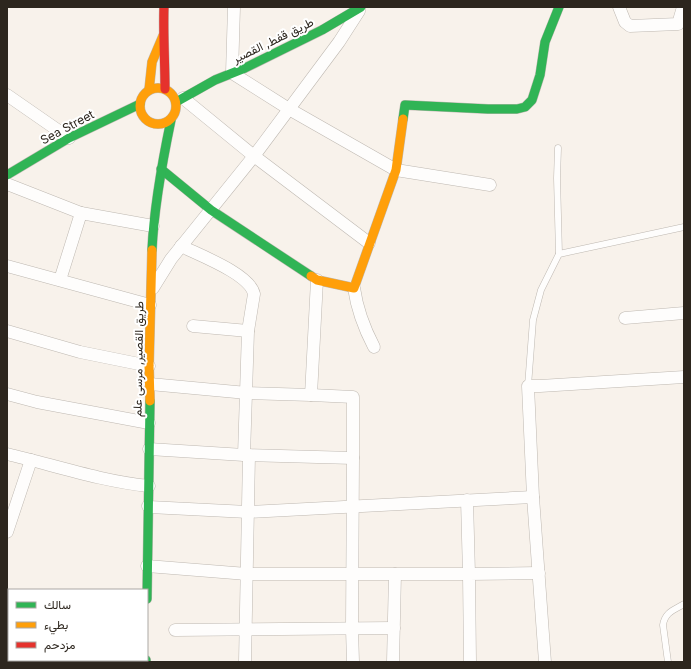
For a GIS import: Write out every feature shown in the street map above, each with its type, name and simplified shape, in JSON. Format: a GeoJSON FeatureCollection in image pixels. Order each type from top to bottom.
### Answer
{"type":"FeatureCollection","features":[{"type":"Feature","properties":{"kind":"main road"},"geometry":{"type":"LineString","coordinates":[[164,7],[163,36],[169,88],[180,100],[171,120],[160,124],[148,121],[141,112],[140,104],[143,96],[149,90],[158,87],[169,88]]}},
{"type":"Feature","properties":{"kind":"main road","name":"طريق قفط, القصير"},"geometry":{"type":"LineString","coordinates":[[180,100],[215,80],[322,30],[361,7]]}},
{"type":"Feature","properties":{"kind":"main road"},"geometry":{"type":"LineString","coordinates":[[161,170],[211,210],[317,280],[354,288],[396,170],[405,105],[488,109],[517,109],[525,107],[532,100],[540,75],[545,42],[559,7]]}},
{"type":"Feature","properties":{"kind":"main road"},"geometry":{"type":"LineString","coordinates":[[149,90],[149,73],[153,56],[163,36]]}},
{"type":"Feature","properties":{"kind":"main road"},"geometry":{"type":"LineString","coordinates":[[201,78],[215,80]]}},
{"type":"Feature","properties":{"kind":"main road","name":"Sea Street"},"geometry":{"type":"LineString","coordinates":[[7,175],[69,138],[140,104]]}},
{"type":"Feature","properties":{"kind":"main road","name":"طريق القصير, مرسى علم"},"geometry":{"type":"LineString","coordinates":[[147,589],[150,305],[153,226],[161,170],[171,120]]}},
{"type":"Feature","properties":{"kind":"street"},"geometry":{"type":"LineString","coordinates":[[234,7],[232,73],[289,109],[396,170],[490,185]]}},
{"type":"Feature","properties":{"kind":"street"},"geometry":{"type":"LineString","coordinates":[[151,292],[171,259],[254,156],[339,42],[361,7]]}},
{"type":"Feature","properties":{"kind":"street"},"geometry":{"type":"LineString","coordinates":[[620,7],[625,22],[630,26],[678,24],[683,7]]}},
{"type":"Feature","properties":{"kind":"street"},"geometry":{"type":"LineString","coordinates":[[7,95],[69,138]]}},
{"type":"Feature","properties":{"kind":"street"},"geometry":{"type":"LineString","coordinates":[[180,100],[369,243]]}},
{"type":"Feature","properties":{"kind":"street"},"geometry":{"type":"LineString","coordinates":[[7,184],[81,213],[153,226]]}},
{"type":"Feature","properties":{"kind":"street"},"geometry":{"type":"LineString","coordinates":[[60,280],[81,213]]}},
{"type":"Feature","properties":{"kind":"street"},"geometry":{"type":"LineString","coordinates":[[181,246],[233,271],[249,284],[253,289],[254,294],[248,331],[248,512],[245,662]]}},
{"type":"Feature","properties":{"kind":"street"},"geometry":{"type":"LineString","coordinates":[[7,266],[150,305]]}},
{"type":"Feature","properties":{"kind":"street"},"geometry":{"type":"LineString","coordinates":[[311,394],[317,280]]}},
{"type":"Feature","properties":{"kind":"street"},"geometry":{"type":"LineString","coordinates":[[354,288],[360,316],[374,347]]}},
{"type":"Feature","properties":{"kind":"street"},"geometry":{"type":"LineString","coordinates":[[625,318],[684,313]]}},
{"type":"Feature","properties":{"kind":"street"},"geometry":{"type":"LineString","coordinates":[[193,326],[248,331]]}},
{"type":"Feature","properties":{"kind":"street"},"geometry":{"type":"LineString","coordinates":[[7,331],[80,352],[149,366]]}},
{"type":"Feature","properties":{"kind":"street"},"geometry":{"type":"LineString","coordinates":[[545,662],[533,497],[528,386],[684,377]]}},
{"type":"Feature","properties":{"kind":"street"},"geometry":{"type":"LineString","coordinates":[[150,384],[247,393],[311,394],[353,397],[352,629],[354,662]]}},
{"type":"Feature","properties":{"kind":"street"},"geometry":{"type":"LineString","coordinates":[[7,394],[37,402],[149,423]]}},
{"type":"Feature","properties":{"kind":"street"},"geometry":{"type":"LineString","coordinates":[[149,449],[247,455],[353,458]]}},
{"type":"Feature","properties":{"kind":"street"},"geometry":{"type":"LineString","coordinates":[[7,454],[80,473],[120,482],[148,486]]}},
{"type":"Feature","properties":{"kind":"street"},"geometry":{"type":"LineString","coordinates":[[7,529],[31,460]]}},
{"type":"Feature","properties":{"kind":"street"},"geometry":{"type":"LineString","coordinates":[[148,506],[248,512],[533,497]]}},
{"type":"Feature","properties":{"kind":"street"},"geometry":{"type":"LineString","coordinates":[[467,500],[470,662]]}},
{"type":"Feature","properties":{"kind":"street"},"geometry":{"type":"LineString","coordinates":[[147,566],[247,574],[539,573]]}},
{"type":"Feature","properties":{"kind":"street"},"geometry":{"type":"LineString","coordinates":[[394,662],[395,574]]}},
{"type":"Feature","properties":{"kind":"street"},"geometry":{"type":"LineString","coordinates":[[175,630],[394,628]]}},
{"type":"Feature","properties":{"kind":"lane"},"geometry":{"type":"LineString","coordinates":[[528,386],[533,320],[542,290],[559,254],[557,178],[558,148]]}},
{"type":"Feature","properties":{"kind":"lane"},"geometry":{"type":"LineString","coordinates":[[559,254],[684,226]]}},
{"type":"Feature","properties":{"kind":"lane"},"geometry":{"type":"LineString","coordinates":[[668,662],[663,625],[664,620],[666,615],[684,604]]}},
{"type":"Feature","properties":{"kind":"traffic: fast"},"geometry":{"type":"LineString","coordinates":[[176,102],[215,80],[245,68],[322,30],[361,7]]}},
{"type":"Feature","properties":{"kind":"traffic: fast"},"geometry":{"type":"LineString","coordinates":[[403,119],[405,105],[488,109],[517,109],[525,107],[532,100],[540,75],[545,42],[559,7]]}},
{"type":"Feature","properties":{"kind":"traffic: fast"},"geometry":{"type":"LineString","coordinates":[[7,175],[69,138],[140,104]]}},
{"type":"Feature","properties":{"kind":"traffic: fast"},"geometry":{"type":"LineString","coordinates":[[152,250],[159,185],[171,120]]}},
{"type":"Feature","properties":{"kind":"traffic: fast"},"geometry":{"type":"LineString","coordinates":[[161,169],[211,210],[311,276]]}},
{"type":"Feature","properties":{"kind":"traffic: fast"},"geometry":{"type":"LineString","coordinates":[[147,589],[150,401]]}},
{"type":"Feature","properties":{"kind":"traffic: slow"},"geometry":{"type":"LineString","coordinates":[[149,90],[152,62],[163,36]]}},
{"type":"Feature","properties":{"kind":"traffic: slow"},"geometry":{"type":"LineString","coordinates":[[162,88],[171,93],[175,99],[176,106],[175,113],[171,119],[162,124],[154,124],[145,119],[141,113],[140,102],[145,93],[151,89],[162,88]]}},
{"type":"Feature","properties":{"kind":"traffic: slow"},"geometry":{"type":"LineString","coordinates":[[311,276],[317,280],[354,288],[396,170],[403,119]]}},
{"type":"Feature","properties":{"kind":"traffic: slow"},"geometry":{"type":"LineString","coordinates":[[150,401],[149,366],[152,250]]}},
{"type":"Feature","properties":{"kind":"traffic: jam"},"geometry":{"type":"LineString","coordinates":[[164,7],[165,89]]}}]}
